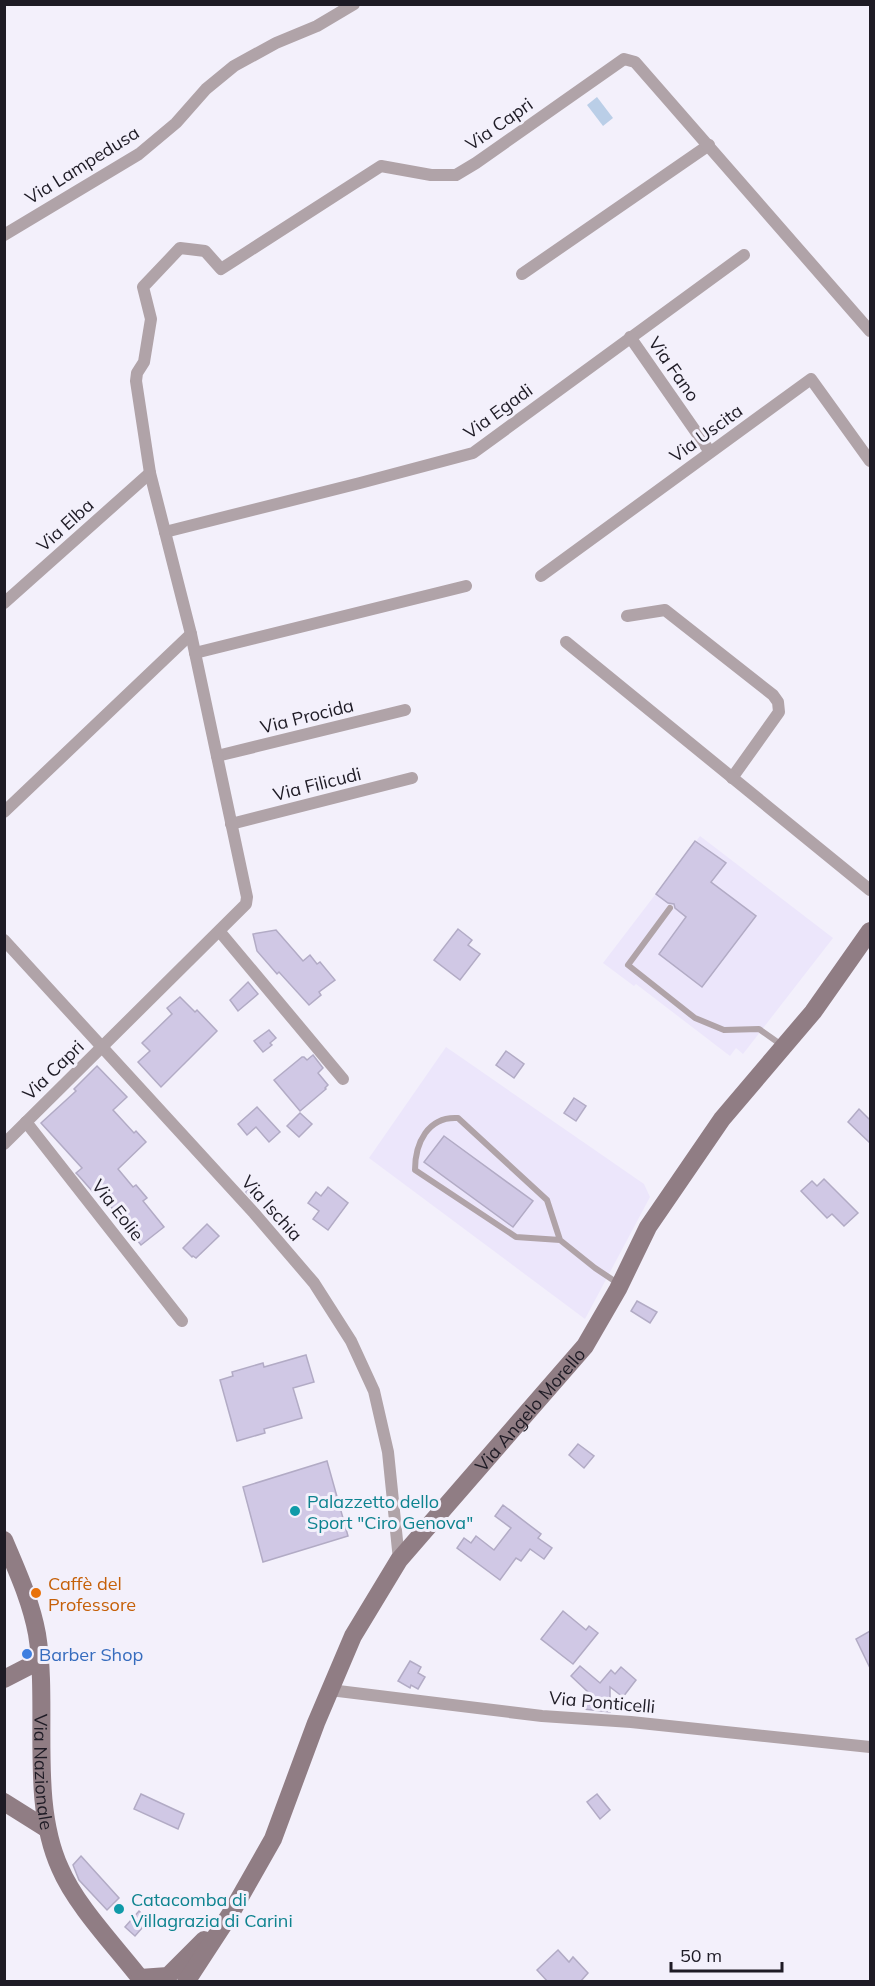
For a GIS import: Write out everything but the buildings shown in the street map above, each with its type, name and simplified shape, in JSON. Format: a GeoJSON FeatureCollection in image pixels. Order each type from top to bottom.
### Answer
{"type":"FeatureCollection","features":[{"type":"Feature","properties":{"kind":"street","name":"Via Lampedusa"},"geometry":{"type":"LineString","coordinates":[[4,235],[139,154],[176,123],[206,89],[234,66],[276,43],[318,26],[354,4]]}},
{"type":"Feature","properties":{"kind":"street","name":"Via Capri"},"geometry":{"type":"LineString","coordinates":[[150,473],[136,381],[136,373],[144,362],[151,318],[143,287],[180,248],[205,251],[221,269],[381,166],[431,175],[456,175],[624,59],[635,62],[870,331]]}},
{"type":"Feature","properties":{"kind":"street"},"geometry":{"type":"LineString","coordinates":[[522,274],[709,145]]}},
{"type":"Feature","properties":{"kind":"street","name":"Via Egadi"},"geometry":{"type":"LineString","coordinates":[[165,532],[473,453],[744,255]]}},
{"type":"Feature","properties":{"kind":"street","name":"Via Fano"},"geometry":{"type":"LineString","coordinates":[[630,337],[710,452]]}},
{"type":"Feature","properties":{"kind":"street","name":"Via Uscita"},"geometry":{"type":"LineString","coordinates":[[541,576],[811,379],[870,461]]}},
{"type":"Feature","properties":{"kind":"street"},"geometry":{"type":"LineString","coordinates":[[150,473],[191,634],[231,824]]}},
{"type":"Feature","properties":{"kind":"street","name":"Via Elba"},"geometry":{"type":"LineString","coordinates":[[4,603],[150,473]]}},
{"type":"Feature","properties":{"kind":"street"},"geometry":{"type":"LineString","coordinates":[[195,653],[465,586]]}},
{"type":"Feature","properties":{"kind":"street"},"geometry":{"type":"LineString","coordinates":[[627,616],[665,610],[773,695],[778,702],[779,712],[732,778]]}},
{"type":"Feature","properties":{"kind":"street"},"geometry":{"type":"LineString","coordinates":[[4,812],[191,634]]}},
{"type":"Feature","properties":{"kind":"street"},"geometry":{"type":"LineString","coordinates":[[566,642],[870,890]]}},
{"type":"Feature","properties":{"kind":"street","name":"Via Procida"},"geometry":{"type":"LineString","coordinates":[[217,756],[405,710]]}},
{"type":"Feature","properties":{"kind":"street","name":"Via Filicudi"},"geometry":{"type":"LineString","coordinates":[[231,824],[412,778]]}},
{"type":"Feature","properties":{"kind":"street","name":"Via Capri"},"geometry":{"type":"LineString","coordinates":[[4,1144],[246,904],[247,897],[231,824]]}},
{"type":"Feature","properties":{"kind":"street","name":"Via Angelo Morello"},"geometry":{"type":"LineString","coordinates":[[231,1913],[273,1839],[353,1636],[399,1560],[585,1346],[620,1284],[648,1227],[716,1127],[813,1011],[870,931]]}},
{"type":"Feature","properties":{"kind":"street"},"geometry":{"type":"LineString","coordinates":[[219,932],[343,1079]]}},
{"type":"Feature","properties":{"kind":"street","name":"Via Ischia"},"geometry":{"type":"LineString","coordinates":[[4,940],[246,1205],[314,1283],[351,1341],[374,1391],[388,1452],[399,1560]]}},
{"type":"Feature","properties":{"kind":"street","name":"Via Eolie"},"geometry":{"type":"LineString","coordinates":[[26,1122],[182,1321]]}},
{"type":"Feature","properties":{"kind":"street","name":"Via Nazionale"},"geometry":{"type":"LineString","coordinates":[[4,1540],[27,1597],[36,1634],[47,1829],[59,1867],[71,1890],[141,1980]]}},
{"type":"Feature","properties":{"kind":"street"},"geometry":{"type":"LineString","coordinates":[[4,1679],[39,1661]]}},
{"type":"Feature","properties":{"kind":"street","name":"Via Ponticelli"},"geometry":{"type":"LineString","coordinates":[[330,1690],[543,1716],[631,1722],[870,1747]]}},
{"type":"Feature","properties":{"kind":"street"},"geometry":{"type":"LineString","coordinates":[[4,1802],[47,1829]]}},
{"type":"Feature","properties":{"kind":"street"},"geometry":{"type":"LineString","coordinates":[[141,1980],[167,1979],[231,1913]]}},
{"type":"Feature","properties":{"kind":"street"},"geometry":{"type":"LineString","coordinates":[[186,1982],[231,1913]]}},
{"type":"Feature","properties":{"kind":"lane"},"geometry":{"type":"LineString","coordinates":[[670,908],[628,965],[695,1018],[724,1030],[759,1029],[783,1046]]}},
{"type":"Feature","properties":{"kind":"lane"},"geometry":{"type":"LineString","coordinates":[[560,1240],[516,1238],[415,1170],[415,1157],[421,1140],[433,1124],[445,1117],[458,1118],[547,1200],[560,1240],[595,1268],[620,1284]]}},
{"type":"Feature","properties":{"kind":"shaded area"},"geometry":{"type":"Polygon","coordinates":[[[700,836],[833,938],[743,1054],[736,1048],[730,1056],[636,984],[634,986],[603,963],[700,836]]]}},
{"type":"Feature","properties":{"kind":"shaded area"},"geometry":{"type":"Polygon","coordinates":[[[446,1047],[644,1184],[650,1197],[585,1319],[369,1158],[446,1047]]]}},
{"type":"Feature","properties":{"kind":"water"},"geometry":{"type":"Polygon","coordinates":[[[597,97],[613,118],[603,126],[587,105],[597,97]]]}},
{"type":"Feature","properties":{"kind":"place","name":"Palazzetto dello Sport \"Ciro Genova\""},"geometry":{"type":"Point","coordinates":[295,1511]}},
{"type":"Feature","properties":{"kind":"place","name":"Caffè del Professore"},"geometry":{"type":"Point","coordinates":[36,1593]}},
{"type":"Feature","properties":{"kind":"place","name":"Barber Shop"},"geometry":{"type":"Point","coordinates":[27,1654]}},
{"type":"Feature","properties":{"kind":"place","name":"Catacomba di Villagrazia di Carini"},"geometry":{"type":"Point","coordinates":[119,1909]}}]}
